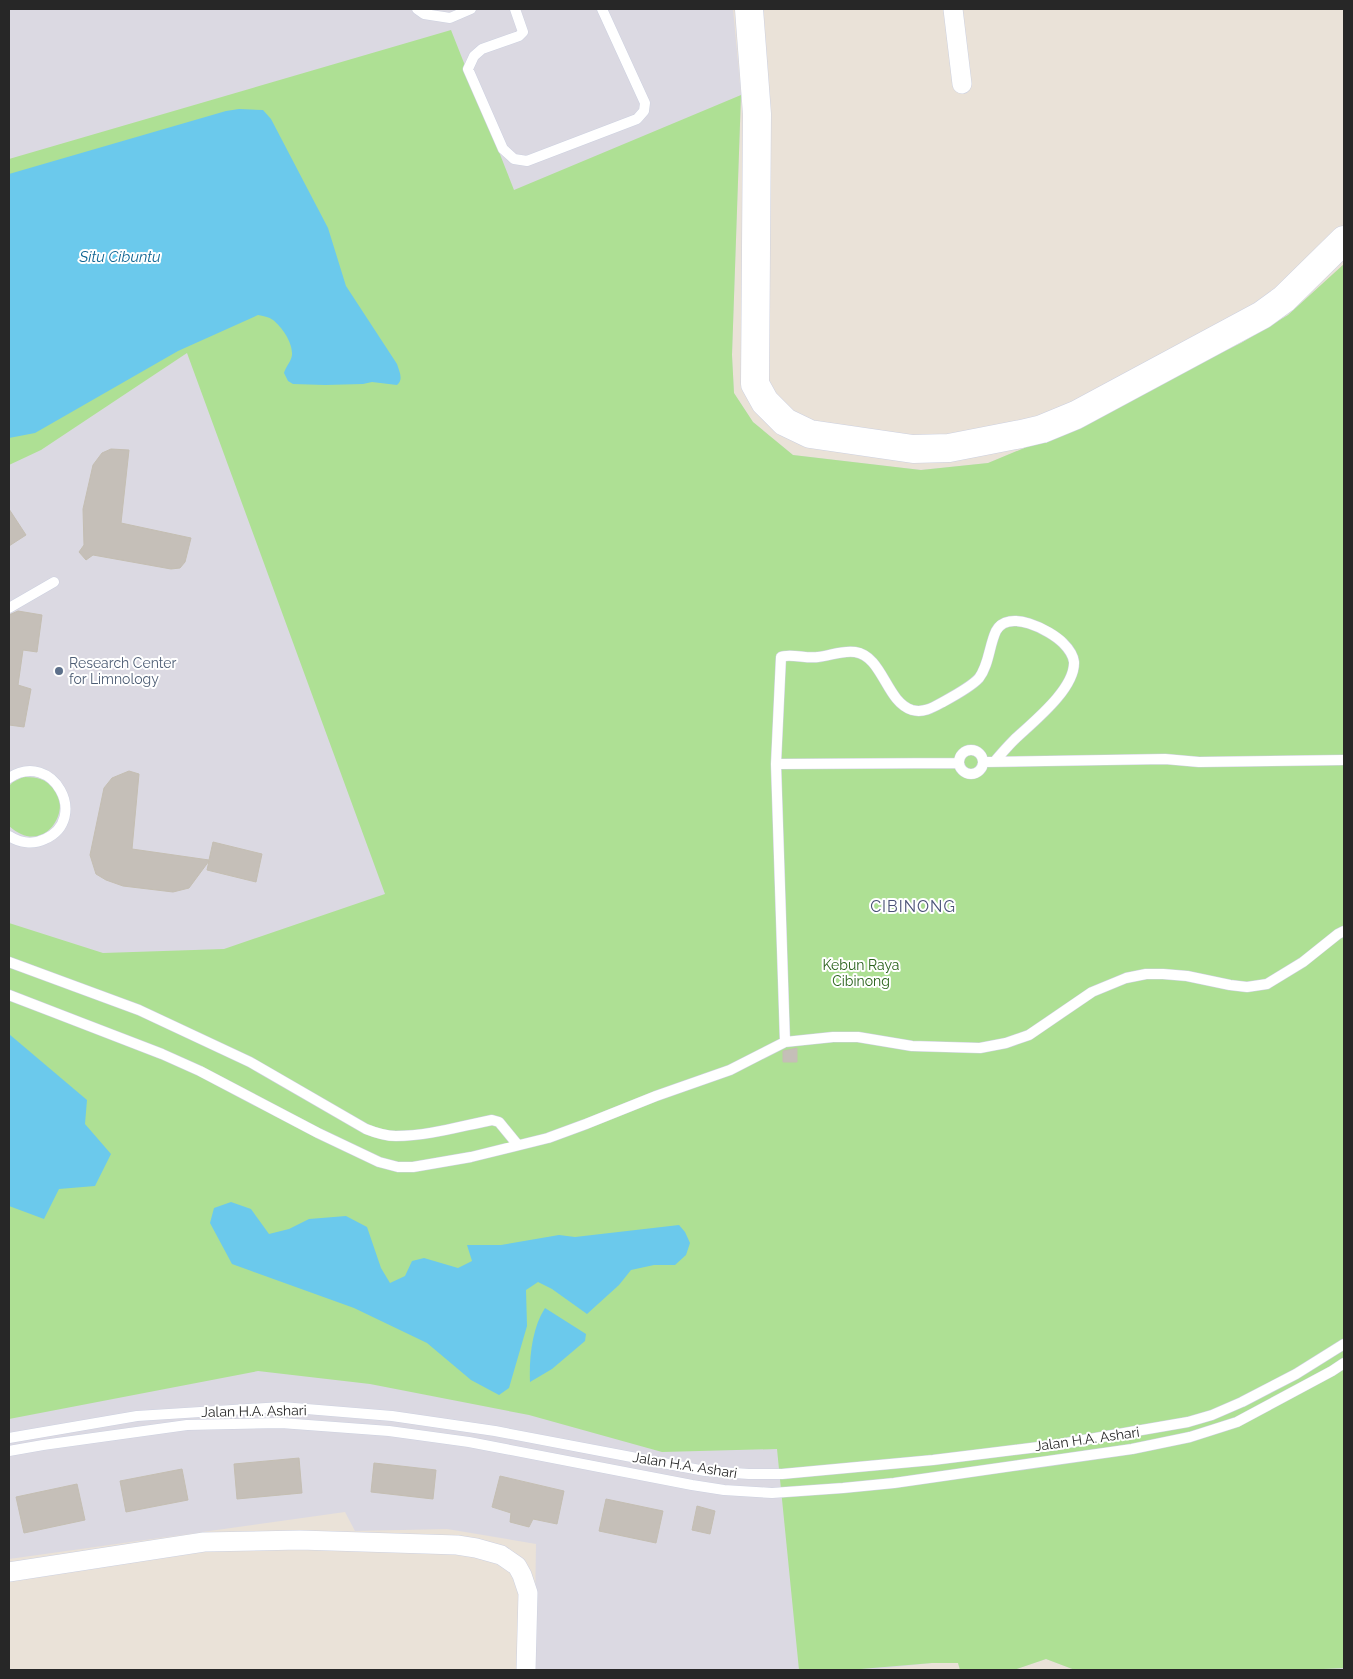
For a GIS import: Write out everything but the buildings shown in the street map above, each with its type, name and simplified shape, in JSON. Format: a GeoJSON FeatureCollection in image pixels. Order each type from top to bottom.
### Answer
{"type":"FeatureCollection","features":[{"type":"Feature","properties":{"kind":"street"},"geometry":{"type":"LineString","coordinates":[[749,9],[757,114],[755,384],[765,402],[785,422],[810,434],[913,449],[949,448],[1021,434],[1058,423],[1262,315],[1284,299],[1344,240]]}},
{"type":"Feature","properties":{"kind":"street"},"geometry":{"type":"LineString","coordinates":[[953,9],[962,84]]}},
{"type":"Feature","properties":{"kind":"street"},"geometry":{"type":"LineString","coordinates":[[9,1572],[204,1542],[300,1540],[457,1545],[476,1548],[508,1559],[517,1566],[522,1575],[528,1593],[526,1670]]}},
{"type":"Feature","properties":{"kind":"lane"},"geometry":{"type":"LineString","coordinates":[[417,9],[424,14],[450,18],[471,9]]}},
{"type":"Feature","properties":{"kind":"lane"},"geometry":{"type":"LineString","coordinates":[[515,9],[523,32],[519,36],[482,49],[474,56],[468,69],[503,150],[514,159],[527,161],[637,119],[644,111],[645,103],[602,9]]}},
{"type":"Feature","properties":{"kind":"lane"},"geometry":{"type":"LineString","coordinates":[[9,608],[54,582]]}},
{"type":"Feature","properties":{"kind":"lane"},"geometry":{"type":"LineString","coordinates":[[785,1042],[776,764],[780,657],[784,655],[810,658],[835,653],[857,652],[871,661],[903,705],[913,710],[929,710],[979,678],[990,653],[996,630],[1004,623],[1018,621],[1032,624],[1053,634],[1070,650],[1074,662],[1069,680],[1056,700],[1013,741],[989,762],[982,769],[974,774],[965,773],[959,764],[961,756],[967,750],[982,755],[989,762],[1165,759],[1199,762],[1344,760]]}},
{"type":"Feature","properties":{"kind":"lane"},"geometry":{"type":"LineString","coordinates":[[776,764],[959,764]]}},
{"type":"Feature","properties":{"kind":"lane"},"geometry":{"type":"LineString","coordinates":[[9,778],[26,771],[42,773],[60,788],[66,804],[66,812],[60,826],[49,838],[26,843],[9,836]]}},
{"type":"Feature","properties":{"kind":"lane"},"geometry":{"type":"LineString","coordinates":[[9,995],[162,1054],[200,1071],[318,1133],[379,1162],[413,1167],[471,1157],[517,1144],[548,1138],[656,1096],[730,1070],[785,1042],[833,1037],[858,1037],[912,1046],[980,1048],[1006,1043],[1029,1035],[1092,992],[1126,978],[1146,974],[1163,974],[1187,976],[1230,986],[1247,987],[1267,984],[1304,962],[1344,931]]}},
{"type":"Feature","properties":{"kind":"lane"},"geometry":{"type":"LineString","coordinates":[[9,962],[138,1010],[250,1062],[366,1129],[380,1134],[396,1136],[441,1131],[492,1120],[499,1122],[517,1144]]}},
{"type":"Feature","properties":{"kind":"lane","name":"Jalan H.A. Ashari"},"geometry":{"type":"LineString","coordinates":[[9,1438],[137,1416],[282,1407],[392,1416],[495,1431],[650,1461],[726,1473],[782,1474],[933,1460],[1055,1445],[1188,1422],[1212,1415],[1242,1402],[1296,1374],[1344,1344]]}},
{"type":"Feature","properties":{"kind":"lane","name":"Jalan H.A. Ashari"},"geometry":{"type":"LineString","coordinates":[[9,1451],[188,1425],[281,1423],[389,1431],[534,1454],[724,1490],[772,1493],[894,1483],[1132,1449],[1190,1437],[1237,1422],[1332,1372],[1344,1363]]}},
{"type":"Feature","properties":{"kind":"lane"},"geometry":{"type":"LineString","coordinates":[[137,1416],[139,1431]]}},
{"type":"Feature","properties":{"kind":"lane"},"geometry":{"type":"LineString","coordinates":[[429,1437],[431,1422]]}},
{"type":"Feature","properties":{"kind":"lane"},"geometry":{"type":"LineString","coordinates":[[1188,1422],[1190,1437]]}},
{"type":"Feature","properties":{"kind":"lane"},"geometry":{"type":"LineString","coordinates":[[724,1490],[726,1473]]}},
{"type":"Feature","properties":{"kind":"shaded area","name":"Kebun Raya Cibinong"},"geometry":{"type":"Polygon","coordinates":[[[9,9],[733,9],[741,95],[732,355],[734,393],[753,422],[793,455],[921,470],[988,463],[1041,441],[1241,343],[1288,315],[1344,264],[1344,1670],[1075,1670],[1046,1659],[1014,1670],[960,1670],[958,1663],[932,1663],[868,1670],[534,1670],[536,1544],[447,1529],[355,1531],[345,1512],[9,1559],[9,9]]]}},
{"type":"Feature","properties":{"kind":"green space","name":"Kebun Raya Cibinong"},"geometry":{"type":"Polygon","coordinates":[[[451,30],[514,190],[741,95],[732,355],[734,393],[753,422],[793,455],[921,470],[988,463],[1041,441],[1241,343],[1288,315],[1344,264],[1344,1668],[1303,1670],[1075,1670],[1046,1659],[1014,1670],[960,1670],[958,1663],[932,1663],[849,1670],[799,1670],[777,1449],[662,1452],[529,1415],[370,1384],[258,1371],[9,1419],[9,923],[103,953],[224,949],[385,894],[187,353],[41,450],[9,465],[9,159],[451,30]]]}},
{"type":"Feature","properties":{"kind":"green space"},"geometry":{"type":"Polygon","coordinates":[[[23,777],[43,780],[55,790],[60,802],[58,816],[51,828],[40,835],[25,836],[9,826],[9,786],[23,777]]]}},
{"type":"Feature","properties":{"kind":"water","name":"Situ Cibuntu"},"geometry":{"type":"Polygon","coordinates":[[[239,109],[263,110],[271,119],[328,228],[346,286],[397,364],[400,375],[399,383],[397,385],[372,382],[325,385],[293,384],[288,381],[284,373],[292,355],[289,340],[273,320],[258,315],[178,351],[35,433],[9,438],[9,174],[226,111],[239,109]]]}},
{"type":"Feature","properties":{"kind":"water"},"geometry":{"type":"Polygon","coordinates":[[[9,1034],[87,1100],[85,1124],[111,1154],[95,1186],[59,1189],[44,1219],[9,1206],[9,1034]]]}},
{"type":"Feature","properties":{"kind":"water"},"geometry":{"type":"Polygon","coordinates":[[[231,1202],[251,1209],[269,1234],[289,1229],[309,1219],[346,1216],[367,1227],[381,1268],[390,1283],[405,1276],[412,1261],[424,1258],[458,1268],[472,1261],[467,1245],[501,1245],[559,1235],[575,1237],[679,1225],[690,1243],[686,1255],[675,1265],[654,1265],[631,1270],[619,1285],[587,1314],[552,1289],[538,1282],[526,1290],[527,1326],[509,1388],[499,1395],[471,1380],[427,1343],[354,1308],[232,1264],[210,1223],[214,1208],[231,1202]]]}},
{"type":"Feature","properties":{"kind":"water"},"geometry":{"type":"Polygon","coordinates":[[[545,1308],[586,1334],[585,1341],[552,1369],[530,1382],[530,1363],[534,1334],[545,1308]]]}},
{"type":"Feature","properties":{"kind":"place","name":"Research Center for Limnology"},"geometry":{"type":"Point","coordinates":[59,671]}},
{"type":"Feature","properties":{"kind":"district","name":"CIBINONG"},"geometry":{"type":"Point","coordinates":[913,906]}}]}
